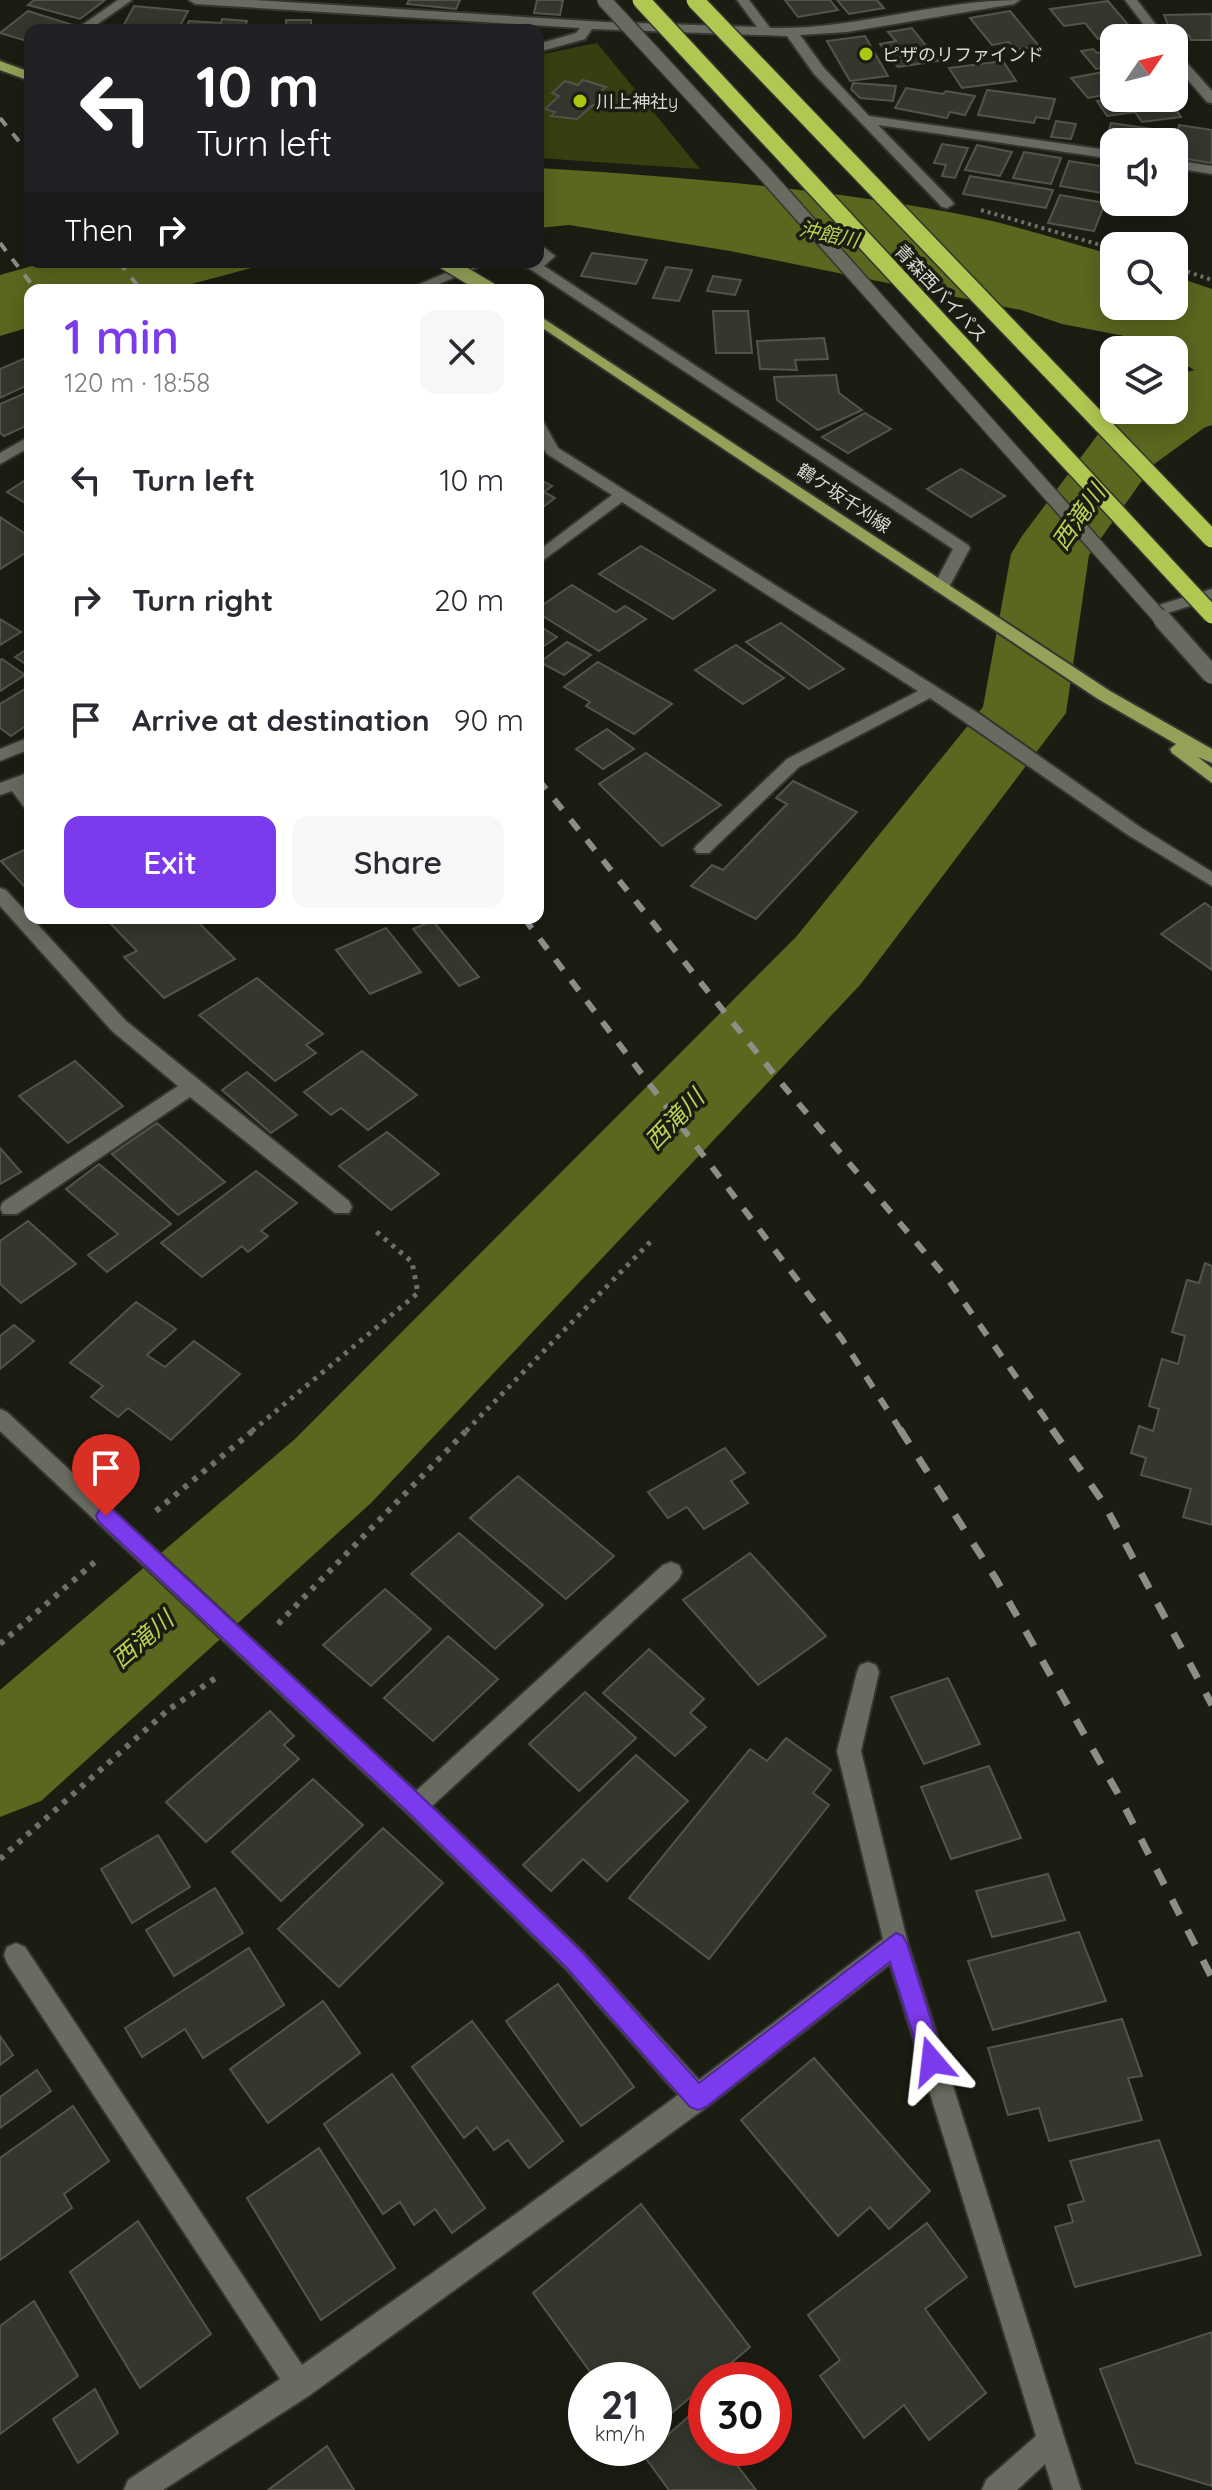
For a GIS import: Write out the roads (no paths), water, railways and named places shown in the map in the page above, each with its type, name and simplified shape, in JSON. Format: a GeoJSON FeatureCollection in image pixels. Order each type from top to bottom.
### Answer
{"type":"FeatureCollection","features":[{"type":"Feature","properties":{"kind":"highway","name":"青森西バイパス"},"geometry":{"type":"LineString","coordinates":[[641,0],[1212,615]]}},
{"type":"Feature","properties":{"kind":"highway","name":"青森西バイパス"},"geometry":{"type":"LineString","coordinates":[[695,0],[1212,539]]}},
{"type":"Feature","properties":{"kind":"main road"},"geometry":{"type":"LineString","coordinates":[[0,65],[24,75]]}},
{"type":"Feature","properties":{"kind":"main road"},"geometry":{"type":"LineString","coordinates":[[454,268],[481,284]]}},
{"type":"Feature","properties":{"kind":"main road","name":"鶴ケ坂千刈線"},"geometry":{"type":"LineString","coordinates":[[544,323],[1104,695],[1212,757]]}},
{"type":"Feature","properties":{"kind":"main road","name":"鶴ケ坂千刈線"},"geometry":{"type":"LineString","coordinates":[[1128,710],[1212,777]]}},
{"type":"Feature","properties":{"kind":"street"},"geometry":{"type":"LineString","coordinates":[[90,24],[126,0]]}},
{"type":"Feature","properties":{"kind":"street"},"geometry":{"type":"LineString","coordinates":[[195,0],[370,5],[588,25],[791,32],[847,28],[1014,0]]}},
{"type":"Feature","properties":{"kind":"street"},"geometry":{"type":"LineString","coordinates":[[604,0],[764,173],[1212,675]]}},
{"type":"Feature","properties":{"kind":"street"},"geometry":{"type":"LineString","coordinates":[[743,0],[765,30]]}},
{"type":"Feature","properties":{"kind":"street"},"geometry":{"type":"LineString","coordinates":[[1131,0],[1149,24]]}},
{"type":"Feature","properties":{"kind":"street"},"geometry":{"type":"LineString","coordinates":[[544,46],[581,36],[588,25]]}},
{"type":"Feature","properties":{"kind":"street"},"geometry":{"type":"LineString","coordinates":[[791,32],[819,71],[947,204]]}},
{"type":"Feature","properties":{"kind":"street"},"geometry":{"type":"LineString","coordinates":[[1188,72],[1212,99]]}},
{"type":"Feature","properties":{"kind":"street"},"geometry":{"type":"LineString","coordinates":[[864,119],[1100,153]]}},
{"type":"Feature","properties":{"kind":"street"},"geometry":{"type":"LineString","coordinates":[[1188,166],[1212,170]]}},
{"type":"Feature","properties":{"kind":"street"},"geometry":{"type":"LineString","coordinates":[[428,284],[468,268]]}},
{"type":"Feature","properties":{"kind":"street"},"geometry":{"type":"LineString","coordinates":[[534,268],[962,548],[941,587]]}},
{"type":"Feature","properties":{"kind":"street"},"geometry":{"type":"LineString","coordinates":[[0,459],[24,445]]}},
{"type":"Feature","properties":{"kind":"street"},"geometry":{"type":"LineString","coordinates":[[545,453],[622,495],[972,717],[1212,880]]}},
{"type":"Feature","properties":{"kind":"street"},"geometry":{"type":"LineString","coordinates":[[544,554],[622,495]]}},
{"type":"Feature","properties":{"kind":"street"},"geometry":{"type":"LineString","coordinates":[[1155,612],[1212,594]]}},
{"type":"Feature","properties":{"kind":"street"},"geometry":{"type":"LineString","coordinates":[[703,849],[793,763],[931,691]]}},
{"type":"Feature","properties":{"kind":"street"},"geometry":{"type":"LineString","coordinates":[[0,755],[24,745]]}},
{"type":"Feature","properties":{"kind":"street"},"geometry":{"type":"LineString","coordinates":[[0,894],[24,921]]}},
{"type":"Feature","properties":{"kind":"street"},"geometry":{"type":"LineString","coordinates":[[27,924],[119,1026],[342,1207]]}},
{"type":"Feature","properties":{"kind":"street"},"geometry":{"type":"LineString","coordinates":[[10,1208],[191,1087]]}},
{"type":"Feature","properties":{"kind":"street"},"geometry":{"type":"LineString","coordinates":[[0,1418],[416,1806],[574,1960],[698,2098]]}},
{"type":"Feature","properties":{"kind":"street"},"geometry":{"type":"LineString","coordinates":[[416,1806],[671,1572]]}},
{"type":"Feature","properties":{"kind":"street"},"geometry":{"type":"LineString","coordinates":[[868,1672],[849,1751],[896,1944],[1067,2490]]}},
{"type":"Feature","properties":{"kind":"street"},"geometry":{"type":"LineString","coordinates":[[138,2490],[300,2385],[698,2098],[896,1944]]}},
{"type":"Feature","properties":{"kind":"street"},"geometry":{"type":"LineString","coordinates":[[16,1955],[300,2385]]}},
{"type":"Feature","properties":{"kind":"street"},"geometry":{"type":"LineString","coordinates":[[996,2490],[1052,2440]]}},
{"type":"Feature","properties":{"kind":"water","name":"沖館川"},"geometry":{"type":"Polygon","coordinates":[[[544,168],[815,192],[996,222],[1100,251],[1100,320],[1188,320],[1188,281],[1212,289],[1212,425],[1187,433],[1160,449],[1134,424],[1188,424],[1188,378],[1201,374],[1188,366],[1188,336],[1124,336],[1062,324],[1021,310],[730,251],[569,225],[544,227],[544,168]]]}},
{"type":"Feature","properties":{"kind":"water"},"geometry":{"type":"Polygon","coordinates":[[[25,268],[252,268],[192,284],[24,284],[24,329],[0,336],[0,275],[25,268]]]}},
{"type":"Feature","properties":{"kind":"waterway","name":"西滝川"},"geometry":{"type":"LineString","coordinates":[[0,1763],[333,1471],[828,961],[1024,713],[1050,554],[1126,449],[1212,388]]}},
{"type":"Feature","properties":{"kind":"railway"},"geometry":{"type":"LineString","coordinates":[[0,118],[24,148]]}},
{"type":"Feature","properties":{"kind":"railway"},"geometry":{"type":"LineString","coordinates":[[0,243],[31,284]]}},
{"type":"Feature","properties":{"kind":"railway"},"geometry":{"type":"LineString","coordinates":[[124,268],[136,284]]}},
{"type":"Feature","properties":{"kind":"railway"},"geometry":{"type":"LineString","coordinates":[[544,786],[782,1084],[949,1281],[1054,1431]]}},
{"type":"Feature","properties":{"kind":"railway"},"geometry":{"type":"LineString","coordinates":[[529,924],[842,1339],[901,1431]]}},
{"type":"Feature","properties":{"kind":"railway"},"geometry":{"type":"LineString","coordinates":[[900,1429],[996,1579],[1117,1792],[1212,1978]]}},
{"type":"Feature","properties":{"kind":"railway"},"geometry":{"type":"LineString","coordinates":[[1052,1429],[1103,1502],[1212,1705]]}},
{"type":"Feature","properties":{"kind":"place","name":"ピザのリファインド"},"geometry":{"type":"Point","coordinates":[866,54]}},
{"type":"Feature","properties":{"kind":"place","name":"川上神社y"},"geometry":{"type":"Point","coordinates":[580,101]}}]}
